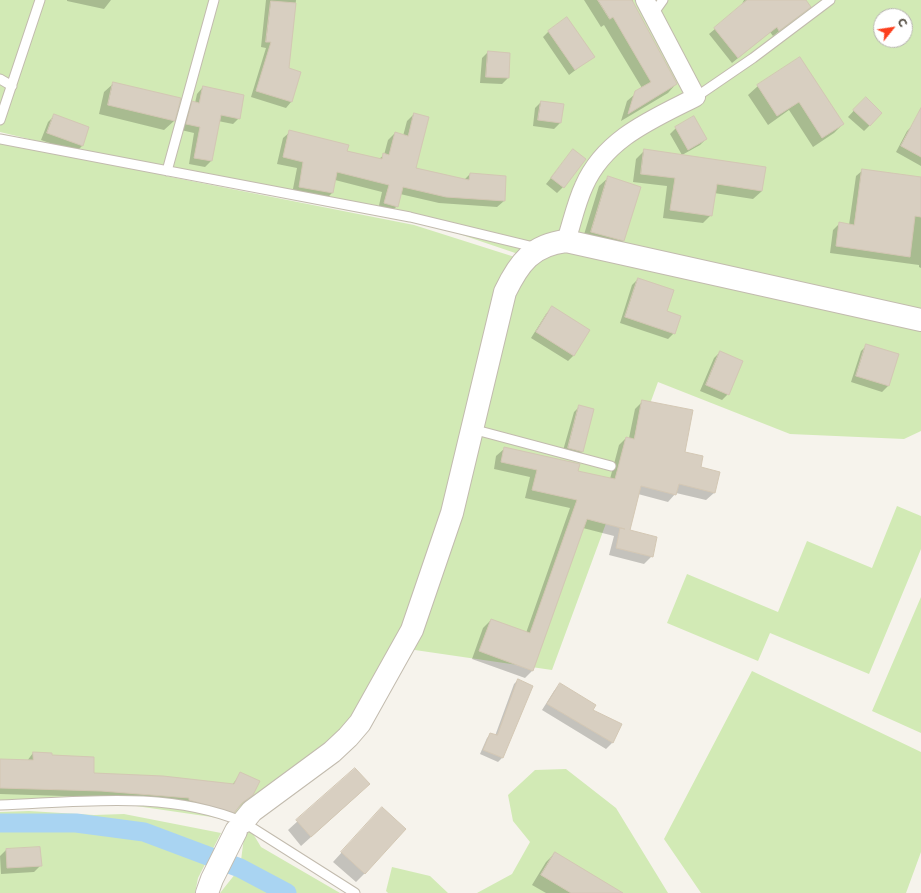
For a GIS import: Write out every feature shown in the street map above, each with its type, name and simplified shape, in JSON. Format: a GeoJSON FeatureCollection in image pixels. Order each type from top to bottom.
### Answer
{"type":"FeatureCollection","features":[{"type":"Feature","properties":{"kind":"street"},"geometry":{"type":"LineString","coordinates":[[566,241],[584,185],[599,162],[621,138],[696,97],[654,4]]}},
{"type":"Feature","properties":{"kind":"street"},"geometry":{"type":"LineString","coordinates":[[210,886],[239,827],[252,811],[332,752],[360,723],[412,630],[452,512],[505,292],[522,262],[539,248],[552,243],[566,241],[921,320]]}},
{"type":"Feature","properties":{"kind":"lane"},"geometry":{"type":"LineString","coordinates":[[0,120],[40,0]]}},
{"type":"Feature","properties":{"kind":"lane"},"geometry":{"type":"LineString","coordinates":[[167,171],[214,0]]}},
{"type":"Feature","properties":{"kind":"lane"},"geometry":{"type":"LineString","coordinates":[[696,97],[753,58],[830,0]]}},
{"type":"Feature","properties":{"kind":"lane"},"geometry":{"type":"LineString","coordinates":[[0,79],[12,86]]}},
{"type":"Feature","properties":{"kind":"lane"},"geometry":{"type":"LineString","coordinates":[[0,139],[410,217],[539,248]]}},
{"type":"Feature","properties":{"kind":"lane"},"geometry":{"type":"LineString","coordinates":[[472,429],[611,466]]}},
{"type":"Feature","properties":{"kind":"lane"},"geometry":{"type":"LineString","coordinates":[[0,805],[126,800],[205,810],[224,814],[239,827],[355,893]]}},
{"type":"Feature","properties":{"kind":"green space"},"geometry":{"type":"Polygon","coordinates":[[[0,0],[921,0],[921,431],[904,439],[790,434],[658,382],[552,670],[408,649],[355,734],[246,822],[88,799],[0,801],[0,137],[171,177],[414,225],[521,259],[507,294],[527,257],[415,219],[145,167],[0,132],[0,0]]]}},
{"type":"Feature","properties":{"kind":"green space"},"geometry":{"type":"Polygon","coordinates":[[[897,506],[921,516],[921,549],[869,674],[770,633],[758,661],[667,623],[687,574],[778,612],[807,541],[872,568],[897,506]]]}},
{"type":"Feature","properties":{"kind":"green space"},"geometry":{"type":"Polygon","coordinates":[[[921,597],[921,733],[872,711],[921,597]]]}},
{"type":"Feature","properties":{"kind":"green space"},"geometry":{"type":"Polygon","coordinates":[[[752,671],[921,752],[921,852],[906,893],[701,893],[664,839],[752,671]]]}},
{"type":"Feature","properties":{"kind":"green space"},"geometry":{"type":"Polygon","coordinates":[[[566,769],[616,808],[668,893],[477,893],[512,874],[530,842],[513,821],[508,795],[535,770],[566,769]]]}},
{"type":"Feature","properties":{"kind":"green space"},"geometry":{"type":"Polygon","coordinates":[[[29,811],[94,815],[124,814],[221,833],[198,878],[195,893],[0,893],[0,812],[29,811]]]}},
{"type":"Feature","properties":{"kind":"green space"},"geometry":{"type":"Polygon","coordinates":[[[246,822],[261,847],[340,893],[220,893],[240,868],[246,822]]]}},
{"type":"Feature","properties":{"kind":"green space"},"geometry":{"type":"Polygon","coordinates":[[[392,867],[430,876],[448,893],[388,893],[386,891],[392,867]]]}},
{"type":"Feature","properties":{"kind":"building"},"geometry":{"type":"Polygon","coordinates":[[[598,0],[632,0],[677,84],[628,114],[635,91],[651,82],[613,17],[610,19],[598,0]]]}},
{"type":"Feature","properties":{"kind":"building"},"geometry":{"type":"Polygon","coordinates":[[[747,0],[806,0],[811,7],[779,31],[777,27],[738,58],[714,28],[747,0]]]}},
{"type":"Feature","properties":{"kind":"building"},"geometry":{"type":"Polygon","coordinates":[[[271,1],[296,3],[289,68],[301,72],[292,102],[256,91],[271,42],[266,42],[271,1]]]}},
{"type":"Feature","properties":{"kind":"building"},"geometry":{"type":"Polygon","coordinates":[[[567,17],[595,57],[575,70],[548,31],[567,17]]]}},
{"type":"Feature","properties":{"kind":"building"},"geometry":{"type":"Polygon","coordinates":[[[488,51],[510,53],[509,78],[486,77],[488,51]]]}},
{"type":"Feature","properties":{"kind":"building"},"geometry":{"type":"Polygon","coordinates":[[[800,57],[844,124],[822,138],[799,102],[777,116],[757,85],[800,57]]]}},
{"type":"Feature","properties":{"kind":"building"},"geometry":{"type":"Polygon","coordinates":[[[113,82],[181,98],[175,121],[108,105],[113,82]]]}},
{"type":"Feature","properties":{"kind":"building"},"geometry":{"type":"Polygon","coordinates":[[[203,86],[244,95],[240,119],[221,115],[212,161],[194,158],[200,127],[186,124],[192,101],[199,103],[203,86]]]}},
{"type":"Feature","properties":{"kind":"building"},"geometry":{"type":"Polygon","coordinates":[[[866,97],[882,113],[870,126],[853,110],[866,97]]]}},
{"type":"Feature","properties":{"kind":"building"},"geometry":{"type":"Polygon","coordinates":[[[541,101],[564,104],[561,123],[538,120],[541,101]]]}},
{"type":"Feature","properties":{"kind":"building"},"geometry":{"type":"Polygon","coordinates":[[[921,108],[921,157],[901,146],[921,108]]]}},
{"type":"Feature","properties":{"kind":"building"},"geometry":{"type":"Polygon","coordinates":[[[414,113],[429,117],[416,168],[469,180],[470,173],[506,176],[505,201],[446,197],[403,187],[398,207],[384,203],[389,185],[337,172],[333,193],[299,187],[303,162],[283,157],[289,130],[349,145],[347,151],[382,159],[383,153],[389,155],[395,132],[408,136],[414,113]]]}},
{"type":"Feature","properties":{"kind":"building"},"geometry":{"type":"Polygon","coordinates":[[[54,114],[89,127],[83,146],[47,133],[54,114]]]}},
{"type":"Feature","properties":{"kind":"building"},"geometry":{"type":"Polygon","coordinates":[[[694,116],[707,139],[688,150],[675,127],[694,116]]]}},
{"type":"Feature","properties":{"kind":"building"},"geometry":{"type":"Polygon","coordinates":[[[573,149],[586,159],[564,188],[551,178],[573,149]]]}},
{"type":"Feature","properties":{"kind":"building"},"geometry":{"type":"Polygon","coordinates":[[[644,149],[766,167],[762,191],[717,184],[712,216],[670,210],[675,178],[641,174],[644,149]]]}},
{"type":"Feature","properties":{"kind":"building"},"geometry":{"type":"Polygon","coordinates":[[[862,169],[921,177],[921,217],[915,216],[910,257],[836,246],[839,222],[854,225],[862,169]]]}},
{"type":"Feature","properties":{"kind":"building"},"geometry":{"type":"Polygon","coordinates":[[[608,176],[641,187],[624,241],[591,232],[608,176]]]}},
{"type":"Feature","properties":{"kind":"building"},"geometry":{"type":"Polygon","coordinates":[[[638,278],[674,290],[667,311],[681,316],[675,334],[625,317],[638,278]]]}},
{"type":"Feature","properties":{"kind":"building"},"geometry":{"type":"Polygon","coordinates":[[[552,306],[590,330],[574,356],[536,332],[552,306]]]}},
{"type":"Feature","properties":{"kind":"building"},"geometry":{"type":"Polygon","coordinates":[[[866,344],[899,354],[889,386],[856,376],[866,344]]]}},
{"type":"Feature","properties":{"kind":"building"},"geometry":{"type":"Polygon","coordinates":[[[720,351],[743,361],[729,395],[706,385],[720,351]]]}},
{"type":"Feature","properties":{"kind":"building"},"geometry":{"type":"Polygon","coordinates":[[[642,400],[693,410],[685,452],[703,456],[701,467],[720,472],[715,493],[679,484],[676,495],[641,486],[630,530],[657,537],[653,557],[616,548],[620,528],[625,529],[587,519],[533,671],[479,651],[491,619],[530,633],[577,500],[532,490],[537,470],[501,462],[504,447],[580,464],[578,471],[615,479],[626,437],[634,439],[642,400]]]}},
{"type":"Feature","properties":{"kind":"building"},"geometry":{"type":"Polygon","coordinates":[[[579,405],[594,409],[583,452],[568,448],[579,405]]]}},
{"type":"Feature","properties":{"kind":"building"},"geometry":{"type":"Polygon","coordinates":[[[518,679],[533,686],[503,758],[483,750],[490,733],[497,735],[518,679]]]}},
{"type":"Feature","properties":{"kind":"building"},"geometry":{"type":"Polygon","coordinates":[[[560,683],[596,705],[593,710],[622,724],[613,743],[547,704],[560,683]]]}},
{"type":"Feature","properties":{"kind":"building"},"geometry":{"type":"Polygon","coordinates":[[[33,752],[52,753],[52,755],[94,757],[94,773],[163,776],[234,784],[240,772],[260,781],[253,795],[242,803],[234,813],[189,800],[189,798],[101,791],[0,788],[0,759],[33,760],[33,752]]]}},
{"type":"Feature","properties":{"kind":"building"},"geometry":{"type":"Polygon","coordinates":[[[355,768],[370,784],[311,837],[296,820],[355,768]]]}},
{"type":"Feature","properties":{"kind":"building"},"geometry":{"type":"Polygon","coordinates":[[[382,807],[406,829],[365,874],[341,852],[382,807]]]}},
{"type":"Feature","properties":{"kind":"building"},"geometry":{"type":"Polygon","coordinates":[[[40,847],[42,866],[7,868],[6,849],[40,847]]]}},
{"type":"Feature","properties":{"kind":"building"},"geometry":{"type":"Polygon","coordinates":[[[555,852],[623,893],[571,893],[541,875],[555,852]]]}},
{"type":"Feature","properties":{"kind":"waterway"},"geometry":{"type":"LineString","coordinates":[[0,823],[76,823],[144,832],[240,868],[287,893]]}}]}
